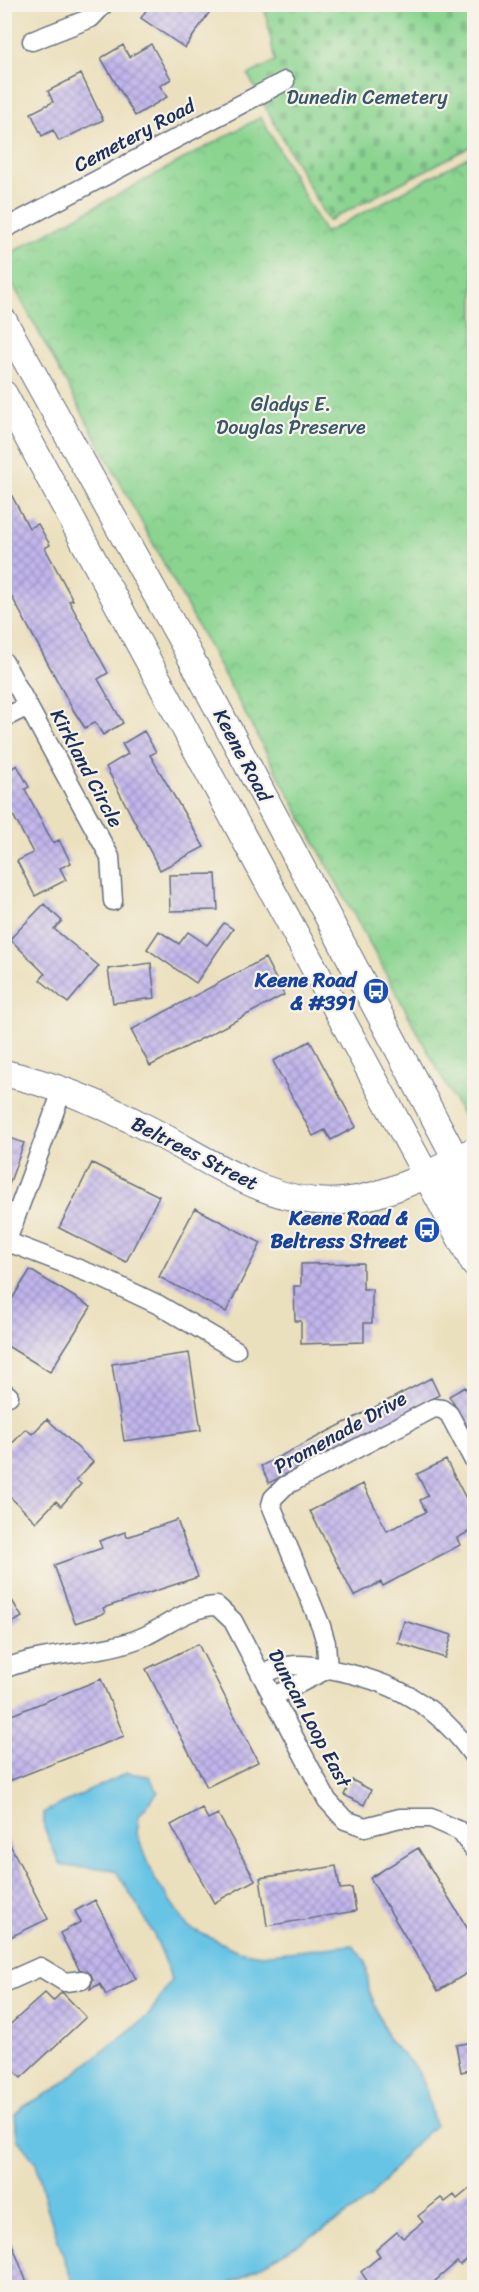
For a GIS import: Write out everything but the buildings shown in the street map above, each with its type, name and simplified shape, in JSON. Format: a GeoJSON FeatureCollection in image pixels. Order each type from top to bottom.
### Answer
{"type":"FeatureCollection","features":[{"type":"Feature","properties":{"kind":"main road","name":"Keene Road"},"geometry":{"type":"LineString","coordinates":[[4,321],[465,1155],[474,1193]]}},
{"type":"Feature","properties":{"kind":"main road","name":"Keene Road"},"geometry":{"type":"LineString","coordinates":[[4,394],[474,1264]]}},
{"type":"Feature","properties":{"kind":"main road"},"geometry":{"type":"LineString","coordinates":[[246,842],[290,889],[421,1134],[441,1154],[465,1155]]}},
{"type":"Feature","properties":{"kind":"main road","name":"Beltrees Street"},"geometry":{"type":"LineString","coordinates":[[4,1073],[62,1091],[145,1127],[244,1180],[271,1191],[296,1197],[341,1201],[367,1197],[394,1189],[465,1155]]}},
{"type":"Feature","properties":{"kind":"main road"},"geometry":{"type":"LineString","coordinates":[[426,1174],[441,1179],[453,1189],[474,1224]]}},
{"type":"Feature","properties":{"kind":"street"},"geometry":{"type":"LineString","coordinates":[[32,41],[91,18],[104,4]]}},
{"type":"Feature","properties":{"kind":"street","name":"Cemetery Road"},"geometry":{"type":"LineString","coordinates":[[4,229],[285,81]]}},
{"type":"Feature","properties":{"kind":"street","name":"Kirkland Circle"},"geometry":{"type":"LineString","coordinates":[[4,662],[110,857],[113,901]]}},
{"type":"Feature","properties":{"kind":"street"},"geometry":{"type":"LineString","coordinates":[[4,718],[28,706]]}},
{"type":"Feature","properties":{"kind":"street"},"geometry":{"type":"LineString","coordinates":[[62,1091],[6,1246],[102,1278],[159,1305],[236,1350]]}},
{"type":"Feature","properties":{"kind":"street","name":"Promenade Drive"},"geometry":{"type":"LineString","coordinates":[[328,1669],[326,1643],[321,1626],[273,1513],[273,1497],[285,1486],[434,1408],[442,1408],[448,1414],[474,1461]]}},
{"type":"Feature","properties":{"kind":"street","name":"Duncan Loop East"},"geometry":{"type":"LineString","coordinates":[[4,1669],[32,1658],[108,1646],[142,1637],[194,1611],[217,1606],[233,1621],[327,1800],[345,1820],[365,1827],[400,1818],[431,1818],[460,1831],[474,1850]]}},
{"type":"Feature","properties":{"kind":"street"},"geometry":{"type":"LineString","coordinates":[[261,1675],[285,1665],[308,1665],[367,1676],[407,1693],[441,1718],[474,1757]]}},
{"type":"Feature","properties":{"kind":"street"},"geometry":{"type":"LineString","coordinates":[[272,1697],[328,1669]]}},
{"type":"Feature","properties":{"kind":"street"},"geometry":{"type":"LineString","coordinates":[[4,1983],[40,1966],[65,1982],[82,1980]]}},
{"type":"Feature","properties":{"kind":"green space","name":"Dunedin Cemetery"},"geometry":{"type":"Polygon","coordinates":[[[264,5],[474,5],[474,145],[328,221],[248,75],[275,61],[264,5]]]}},
{"type":"Feature","properties":{"kind":"green space","name":"Gladys E. Douglas Preserve"},"geometry":{"type":"Polygon","coordinates":[[[261,117],[325,233],[474,154],[474,1119],[464,1118],[5,270],[5,256],[261,117]]]}},
{"type":"Feature","properties":{"kind":"water"},"geometry":{"type":"Polygon","coordinates":[[[127,1773],[149,1776],[158,1792],[139,1816],[137,1834],[155,1879],[188,1927],[238,1951],[261,1955],[352,1945],[366,1962],[369,1990],[389,2041],[416,2068],[424,2083],[435,2125],[408,2151],[371,2197],[344,2217],[226,2287],[74,2287],[47,2208],[36,2163],[17,2139],[15,2115],[24,2106],[54,2090],[149,2015],[171,1980],[155,1937],[116,1871],[60,1865],[44,1827],[44,1812],[127,1773]]]}},
{"type":"Feature","properties":{"kind":"place","name":"Keene Road & #391"},"geometry":{"type":"Point","coordinates":[376,991]}},
{"type":"Feature","properties":{"kind":"place","name":"Keene Road & Beltress Street"},"geometry":{"type":"Point","coordinates":[427,1230]}}]}
